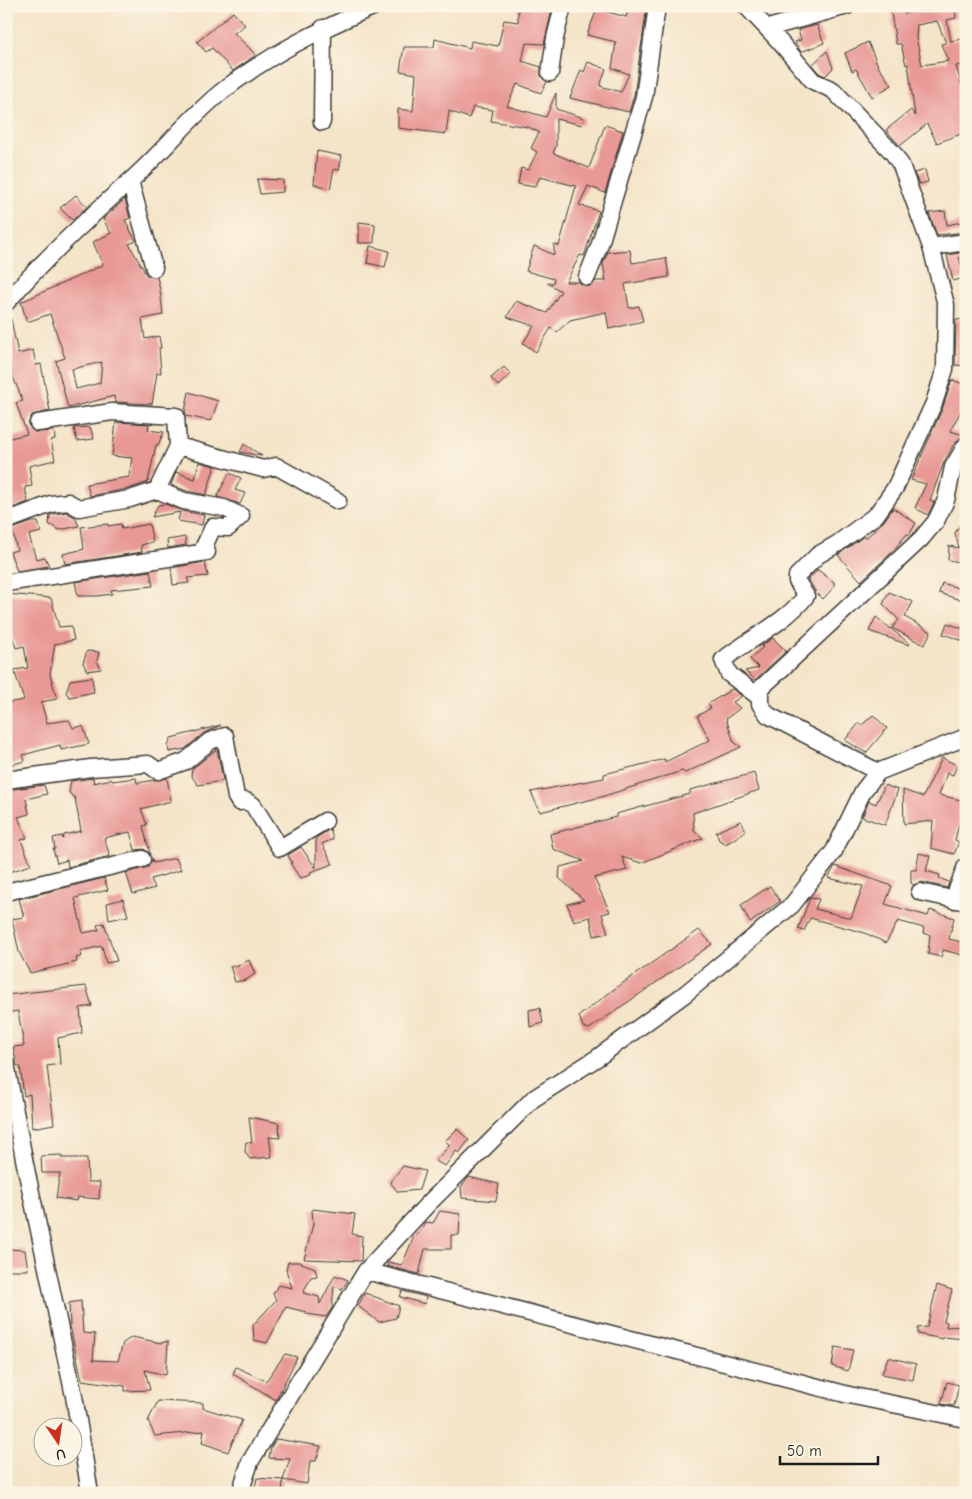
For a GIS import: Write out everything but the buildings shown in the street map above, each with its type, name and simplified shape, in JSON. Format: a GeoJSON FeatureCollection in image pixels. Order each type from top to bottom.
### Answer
{"type":"FeatureCollection","features":[{"type":"Feature","properties":{"kind":"street"},"geometry":{"type":"LineString","coordinates":[[6,303],[32,273],[104,202],[130,181],[220,93],[323,28],[375,6]]}},
{"type":"Feature","properties":{"kind":"street"},"geometry":{"type":"LineString","coordinates":[[550,73],[555,38],[563,6]]}},
{"type":"Feature","properties":{"kind":"street"},"geometry":{"type":"LineString","coordinates":[[587,276],[600,244],[644,97],[657,6]]}},
{"type":"Feature","properties":{"kind":"street"},"geometry":{"type":"LineString","coordinates":[[746,6],[768,28],[813,81],[833,90],[888,145],[901,165],[930,247],[946,304],[945,369],[934,403],[896,488],[876,515],[837,544],[818,555],[797,576],[797,581],[806,593],[802,602],[769,630],[723,660],[730,674],[759,697]]}},
{"type":"Feature","properties":{"kind":"street"},"geometry":{"type":"LineString","coordinates":[[768,28],[847,6]]}},
{"type":"Feature","properties":{"kind":"street"},"geometry":{"type":"LineString","coordinates":[[322,122],[323,28]]}},
{"type":"Feature","properties":{"kind":"street"},"geometry":{"type":"LineString","coordinates":[[130,181],[154,268]]}},
{"type":"Feature","properties":{"kind":"street"},"geometry":{"type":"LineString","coordinates":[[930,247],[966,242]]}},
{"type":"Feature","properties":{"kind":"street"},"geometry":{"type":"LineString","coordinates":[[38,422],[112,412],[176,416],[178,446],[157,490]]}},
{"type":"Feature","properties":{"kind":"street"},"geometry":{"type":"LineString","coordinates":[[878,772],[768,715],[763,710],[759,697],[760,689],[921,539],[936,521],[946,500],[954,467],[966,445]]}},
{"type":"Feature","properties":{"kind":"street"},"geometry":{"type":"LineString","coordinates":[[178,446],[263,469],[276,466],[338,501]]}},
{"type":"Feature","properties":{"kind":"street"},"geometry":{"type":"LineString","coordinates":[[6,521],[51,504],[68,502],[79,508],[130,499],[157,490],[184,501],[224,508],[241,516],[228,528],[213,527],[204,552],[6,583]]}},
{"type":"Feature","properties":{"kind":"street"},"geometry":{"type":"LineString","coordinates":[[6,780],[91,768],[148,764],[158,771],[186,761],[210,741],[226,736],[236,797],[240,802],[246,801],[253,805],[280,848],[325,821]]}},
{"type":"Feature","properties":{"kind":"street"},"geometry":{"type":"LineString","coordinates":[[240,1493],[250,1462],[366,1270],[426,1205],[534,1099],[597,1058],[685,994],[792,905],[834,851],[863,790],[878,772],[966,737]]}},
{"type":"Feature","properties":{"kind":"street"},"geometry":{"type":"LineString","coordinates":[[6,892],[142,859]]}},
{"type":"Feature","properties":{"kind":"street"},"geometry":{"type":"LineString","coordinates":[[920,892],[960,901],[966,866]]}},
{"type":"Feature","properties":{"kind":"street"},"geometry":{"type":"LineString","coordinates":[[6,1064],[74,1396],[90,1493]]}},
{"type":"Feature","properties":{"kind":"street"},"geometry":{"type":"LineString","coordinates":[[366,1270],[849,1395],[966,1419]]}}]}
